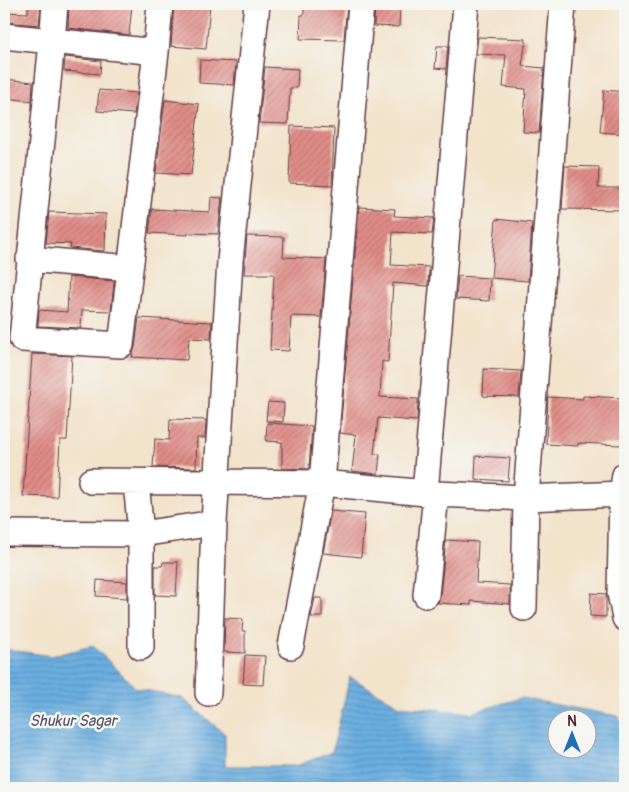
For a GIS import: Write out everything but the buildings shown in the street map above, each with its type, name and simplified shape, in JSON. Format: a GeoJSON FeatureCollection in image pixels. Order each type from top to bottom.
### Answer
{"type":"FeatureCollection","features":[{"type":"Feature","properties":{"kind":"street"},"geometry":{"type":"LineString","coordinates":[[55,4],[22,339],[121,345],[160,4]]}},
{"type":"Feature","properties":{"kind":"street"},"geometry":{"type":"LineString","coordinates":[[208,693],[214,523],[230,261],[258,4]]}},
{"type":"Feature","properties":{"kind":"street"},"geometry":{"type":"LineString","coordinates":[[291,646],[322,483],[361,4]]}},
{"type":"Feature","properties":{"kind":"street"},"geometry":{"type":"LineString","coordinates":[[426,595],[431,493],[466,4]]}},
{"type":"Feature","properties":{"kind":"street"},"geometry":{"type":"LineString","coordinates":[[524,608],[526,498],[563,4]]}},
{"type":"Feature","properties":{"kind":"street"},"geometry":{"type":"LineString","coordinates":[[4,36],[156,52]]}},
{"type":"Feature","properties":{"kind":"street"},"geometry":{"type":"LineString","coordinates":[[29,259],[130,268]]}},
{"type":"Feature","properties":{"kind":"street"},"geometry":{"type":"LineString","coordinates":[[91,481],[322,483],[431,493],[526,498],[624,484],[620,593],[625,618]]}},
{"type":"Feature","properties":{"kind":"street"},"geometry":{"type":"LineString","coordinates":[[136,482],[141,534],[140,647]]}},
{"type":"Feature","properties":{"kind":"street"},"geometry":{"type":"LineString","coordinates":[[4,533],[141,534],[214,523]]}},
{"type":"Feature","properties":{"kind":"water","name":"Shukur Sagar"},"geometry":{"type":"Polygon","coordinates":[[[93,646],[136,688],[182,698],[225,734],[225,766],[296,766],[332,752],[350,677],[400,706],[471,713],[521,698],[585,710],[546,710],[546,760],[596,760],[596,712],[617,716],[625,726],[625,788],[4,788],[4,649],[51,656],[93,646]]]}}]}
